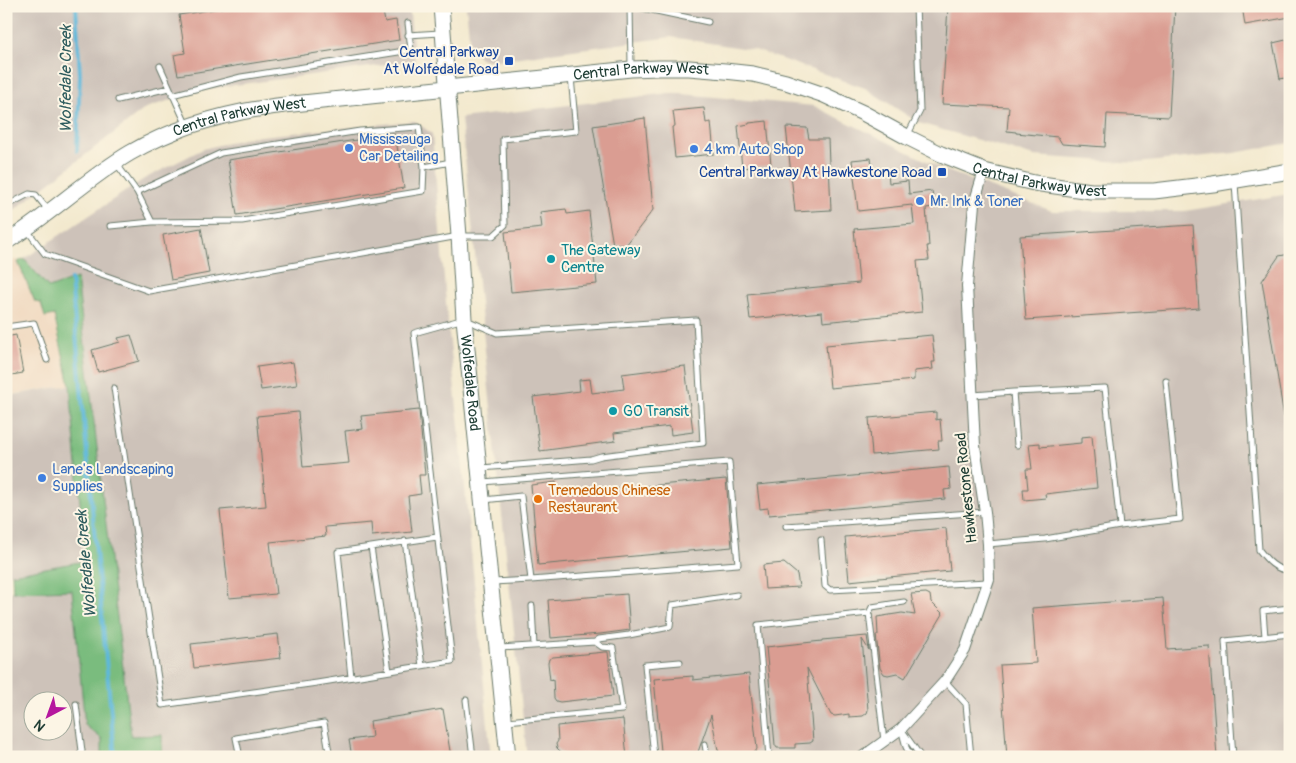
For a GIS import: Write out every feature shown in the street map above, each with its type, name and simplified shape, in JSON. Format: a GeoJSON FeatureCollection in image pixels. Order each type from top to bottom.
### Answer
{"type":"FeatureCollection","features":[{"type":"Feature","properties":{"kind":"street","name":"Wolfedale Road"},"geometry":{"type":"LineString","coordinates":[[441,6],[460,236],[464,319],[508,757]]}},
{"type":"Feature","properties":{"kind":"street","name":"Central Parkway West"},"geometry":{"type":"LineString","coordinates":[[6,242],[26,230],[130,153],[187,127],[230,113],[260,107],[659,68],[753,74],[786,82],[840,102],[941,154],[984,171],[1034,183],[1091,191],[1154,191],[1290,171]]}},
{"type":"Feature","properties":{"kind":"street","name":"Hawkestone Road"},"geometry":{"type":"LineString","coordinates":[[862,757],[901,729],[945,682],[965,650],[989,582],[985,512],[976,446],[967,286],[974,204],[984,171]]}},
{"type":"Feature","properties":{"kind":"lane"},"geometry":{"type":"LineString","coordinates":[[631,70],[632,6],[708,22]]}},
{"type":"Feature","properties":{"kind":"lane"},"geometry":{"type":"LineString","coordinates":[[907,137],[920,110],[916,6]]}},
{"type":"Feature","properties":{"kind":"lane"},"geometry":{"type":"LineString","coordinates":[[172,95],[241,77],[411,50],[408,23]]}},
{"type":"Feature","properties":{"kind":"lane"},"geometry":{"type":"LineString","coordinates":[[408,35],[443,33]]}},
{"type":"Feature","properties":{"kind":"lane"},"geometry":{"type":"LineString","coordinates":[[160,66],[187,127]]}},
{"type":"Feature","properties":{"kind":"lane"},"geometry":{"type":"LineString","coordinates":[[26,230],[45,254],[149,291],[460,236],[493,236],[505,226],[503,139],[576,131],[570,76]]}},
{"type":"Feature","properties":{"kind":"lane"},"geometry":{"type":"LineString","coordinates":[[118,100],[170,88]]}},
{"type":"Feature","properties":{"kind":"lane"},"geometry":{"type":"LineString","coordinates":[[110,226],[152,222],[242,222],[423,191],[424,167],[419,127],[360,131],[221,153],[137,192]]}},
{"type":"Feature","properties":{"kind":"lane"},"geometry":{"type":"LineString","coordinates":[[424,167],[454,162]]}},
{"type":"Feature","properties":{"kind":"lane"},"geometry":{"type":"LineString","coordinates":[[116,163],[137,192],[152,222]]}},
{"type":"Feature","properties":{"kind":"lane"},"geometry":{"type":"LineString","coordinates":[[1235,180],[1259,550],[1270,563],[1284,570],[1290,570]]}},
{"type":"Feature","properties":{"kind":"lane"},"geometry":{"type":"LineString","coordinates":[[6,206],[28,194],[36,195],[50,212]]}},
{"type":"Feature","properties":{"kind":"lane"},"geometry":{"type":"LineString","coordinates":[[114,388],[162,705],[352,678],[452,661],[414,333],[464,319],[497,333],[696,320],[704,443],[601,456],[480,475]]}},
{"type":"Feature","properties":{"kind":"lane"},"geometry":{"type":"LineString","coordinates":[[6,327],[34,322],[47,360]]}},
{"type":"Feature","properties":{"kind":"lane"},"geometry":{"type":"LineString","coordinates":[[988,544],[1045,539],[1120,526],[1180,519],[1166,381]]}},
{"type":"Feature","properties":{"kind":"lane"},"geometry":{"type":"LineString","coordinates":[[973,395],[1105,388],[1120,526]]}},
{"type":"Feature","properties":{"kind":"lane"},"geometry":{"type":"LineString","coordinates":[[1013,392],[1017,445]]}},
{"type":"Feature","properties":{"kind":"lane"},"geometry":{"type":"LineString","coordinates":[[480,475],[729,462],[738,564],[490,582]]}},
{"type":"Feature","properties":{"kind":"lane"},"geometry":{"type":"LineString","coordinates":[[482,500],[521,496],[531,580]]}},
{"type":"Feature","properties":{"kind":"lane"},"geometry":{"type":"LineString","coordinates":[[786,526],[985,512]]}},
{"type":"Feature","properties":{"kind":"lane"},"geometry":{"type":"LineString","coordinates":[[352,678],[338,552],[437,537]]}},
{"type":"Feature","properties":{"kind":"lane"},"geometry":{"type":"LineString","coordinates":[[821,540],[825,586],[830,590],[989,582]]}},
{"type":"Feature","properties":{"kind":"lane"},"geometry":{"type":"LineString","coordinates":[[405,542],[422,666]]}},
{"type":"Feature","properties":{"kind":"lane"},"geometry":{"type":"LineString","coordinates":[[370,547],[389,671]]}},
{"type":"Feature","properties":{"kind":"lane"},"geometry":{"type":"LineString","coordinates":[[497,648],[595,642],[599,639],[670,628],[672,605],[737,595]]}},
{"type":"Feature","properties":{"kind":"lane"},"geometry":{"type":"LineString","coordinates":[[884,741],[869,613],[872,607],[904,602]]}},
{"type":"Feature","properties":{"kind":"lane"},"geometry":{"type":"LineString","coordinates":[[532,606],[534,646]]}},
{"type":"Feature","properties":{"kind":"lane"},"geometry":{"type":"LineString","coordinates":[[1264,637],[1263,611],[1290,608]]}},
{"type":"Feature","properties":{"kind":"lane"},"geometry":{"type":"LineString","coordinates":[[769,757],[758,625],[869,613]]}},
{"type":"Feature","properties":{"kind":"lane"},"geometry":{"type":"LineString","coordinates":[[1234,757],[1225,641],[1290,634]]}},
{"type":"Feature","properties":{"kind":"lane"},"geometry":{"type":"LineString","coordinates":[[504,721],[622,710],[613,648],[602,648],[595,642]]}},
{"type":"Feature","properties":{"kind":"lane"},"geometry":{"type":"LineString","coordinates":[[654,757],[645,665],[680,662]]}},
{"type":"Feature","properties":{"kind":"lane"},"geometry":{"type":"LineString","coordinates":[[945,682],[966,704],[971,757]]}},
{"type":"Feature","properties":{"kind":"lane"},"geometry":{"type":"LineString","coordinates":[[466,700],[472,757]]}},
{"type":"Feature","properties":{"kind":"lane"},"geometry":{"type":"LineString","coordinates":[[76,704],[82,751],[78,757]]}},
{"type":"Feature","properties":{"kind":"lane"},"geometry":{"type":"LineString","coordinates":[[240,757],[236,738],[324,723],[330,757]]}},
{"type":"Feature","properties":{"kind":"lane"},"geometry":{"type":"LineString","coordinates":[[901,729],[911,757]]}},
{"type":"Feature","properties":{"kind":"lane"},"geometry":{"type":"LineString","coordinates":[[901,729],[921,757]]}},
{"type":"Feature","properties":{"kind":"lane"},"geometry":{"type":"LineString","coordinates":[[705,744],[707,757]]}},
{"type":"Feature","properties":{"kind":"shaded area"},"geometry":{"type":"Polygon","coordinates":[[[6,6],[409,6],[415,61],[205,89],[146,108],[6,215],[6,6]]]}},
{"type":"Feature","properties":{"kind":"shaded area"},"geometry":{"type":"Polygon","coordinates":[[[466,6],[1290,6],[1290,143],[1234,153],[1137,163],[1034,156],[919,123],[865,88],[755,50],[671,37],[491,61],[480,58],[470,44],[466,6]]]}},
{"type":"Feature","properties":{"kind":"shaded area"},"geometry":{"type":"Polygon","coordinates":[[[670,93],[814,106],[945,170],[1052,211],[1185,211],[1290,194],[1290,757],[527,757],[461,118],[670,93]]]}},
{"type":"Feature","properties":{"kind":"shaded area"},"geometry":{"type":"Polygon","coordinates":[[[415,121],[432,134],[447,315],[491,757],[162,757],[161,735],[131,736],[77,278],[49,288],[24,259],[144,179],[203,149],[251,137],[415,121]]]}},
{"type":"Feature","properties":{"kind":"shaded area"},"geometry":{"type":"Polygon","coordinates":[[[17,259],[35,302],[41,302],[54,315],[70,385],[6,395],[6,264],[17,259]]]}},
{"type":"Feature","properties":{"kind":"shaded area","name":"Lane's Landscaping Supplies"},"geometry":{"type":"Polygon","coordinates":[[[70,385],[85,561],[6,575],[6,396],[70,385]]]}},
{"type":"Feature","properties":{"kind":"shaded area"},"geometry":{"type":"Polygon","coordinates":[[[72,590],[85,725],[102,739],[102,757],[6,757],[6,592],[72,590]]]}},
{"type":"Feature","properties":{"kind":"green space"},"geometry":{"type":"Polygon","coordinates":[[[24,259],[49,288],[77,278],[131,736],[162,735],[162,757],[102,757],[102,739],[85,725],[72,590],[13,592],[12,574],[85,561],[70,385],[54,315],[45,317],[41,303],[35,302],[18,262],[24,259]]]}},
{"type":"Feature","properties":{"kind":"building"},"geometry":{"type":"Polygon","coordinates":[[[233,6],[382,6],[385,22],[396,20],[399,40],[178,75],[174,55],[185,53],[179,15],[233,6]]]}},
{"type":"Feature","properties":{"kind":"building"},"geometry":{"type":"Polygon","coordinates":[[[948,6],[1175,6],[1169,117],[1107,114],[1105,147],[1062,144],[1058,137],[1007,131],[1009,107],[942,104],[948,6]]]}},
{"type":"Feature","properties":{"kind":"building"},"geometry":{"type":"Polygon","coordinates":[[[1242,6],[1290,6],[1290,17],[1245,25],[1242,6]]]}},
{"type":"Feature","properties":{"kind":"building"},"geometry":{"type":"Polygon","coordinates":[[[1290,39],[1290,77],[1280,79],[1273,43],[1290,39]]]}},
{"type":"Feature","properties":{"kind":"building"},"geometry":{"type":"Polygon","coordinates":[[[704,108],[706,123],[711,122],[714,154],[675,158],[672,127],[675,126],[673,111],[704,108]]]}},
{"type":"Feature","properties":{"kind":"building"},"geometry":{"type":"Polygon","coordinates":[[[645,118],[653,210],[626,245],[613,245],[593,126],[645,118]]]}},
{"type":"Feature","properties":{"kind":"building"},"geometry":{"type":"Polygon","coordinates":[[[767,121],[771,165],[742,168],[738,126],[767,121]]]}},
{"type":"Feature","properties":{"kind":"building"},"geometry":{"type":"Polygon","coordinates":[[[786,127],[807,128],[809,139],[828,139],[831,210],[795,212],[786,127]]]}},
{"type":"Feature","properties":{"kind":"building"},"geometry":{"type":"Polygon","coordinates":[[[395,134],[404,188],[237,215],[228,160],[395,134]]]}},
{"type":"Feature","properties":{"kind":"building"},"geometry":{"type":"Polygon","coordinates":[[[871,158],[873,174],[888,172],[889,183],[908,181],[909,194],[932,191],[934,207],[926,208],[929,260],[917,261],[922,312],[823,322],[822,312],[750,319],[747,294],[859,283],[854,229],[914,224],[912,205],[858,211],[852,160],[871,158]]]}},
{"type":"Feature","properties":{"kind":"building","name":"The Gateway Centre"},"geometry":{"type":"Polygon","coordinates":[[[566,209],[567,214],[589,211],[597,284],[511,292],[505,232],[542,228],[540,212],[566,209]]]}},
{"type":"Feature","properties":{"kind":"building"},"geometry":{"type":"Polygon","coordinates":[[[1193,225],[1199,308],[1026,320],[1020,236],[1193,225]]]}},
{"type":"Feature","properties":{"kind":"building"},"geometry":{"type":"Polygon","coordinates":[[[201,228],[209,273],[171,280],[163,235],[201,228]]]}},
{"type":"Feature","properties":{"kind":"building"},"geometry":{"type":"Polygon","coordinates":[[[1290,254],[1290,417],[1284,417],[1262,281],[1279,256],[1290,254]]]}},
{"type":"Feature","properties":{"kind":"building"},"geometry":{"type":"Polygon","coordinates":[[[16,335],[23,373],[6,376],[6,337],[16,335]]]}},
{"type":"Feature","properties":{"kind":"building"},"geometry":{"type":"Polygon","coordinates":[[[131,335],[139,361],[98,372],[92,350],[120,342],[118,338],[131,335]]]}},
{"type":"Feature","properties":{"kind":"building"},"geometry":{"type":"Polygon","coordinates":[[[932,335],[935,362],[932,362],[933,369],[914,371],[914,380],[830,388],[826,345],[932,335]]]}},
{"type":"Feature","properties":{"kind":"building"},"geometry":{"type":"Polygon","coordinates":[[[293,362],[297,385],[261,390],[257,367],[293,362]]]}},
{"type":"Feature","properties":{"kind":"building","name":"GO Transit"},"geometry":{"type":"Polygon","coordinates":[[[685,366],[693,432],[671,435],[670,426],[614,433],[615,441],[540,451],[533,397],[580,391],[579,380],[590,379],[592,393],[624,389],[622,374],[685,366]]]}},
{"type":"Feature","properties":{"kind":"building"},"geometry":{"type":"Polygon","coordinates":[[[419,410],[425,475],[419,475],[421,494],[408,496],[412,532],[372,536],[371,523],[325,527],[326,536],[270,542],[276,594],[229,598],[220,510],[266,506],[257,416],[298,412],[303,467],[349,463],[345,431],[363,429],[361,416],[419,410]]]}},
{"type":"Feature","properties":{"kind":"building"},"geometry":{"type":"Polygon","coordinates":[[[936,412],[936,420],[940,419],[942,441],[938,441],[939,449],[872,455],[869,418],[936,412]]]}},
{"type":"Feature","properties":{"kind":"building"},"geometry":{"type":"Polygon","coordinates":[[[1092,436],[1097,488],[1045,494],[1046,498],[1024,500],[1023,489],[1028,489],[1026,469],[1032,469],[1029,444],[1040,443],[1040,447],[1081,443],[1081,437],[1092,436]]]}},
{"type":"Feature","properties":{"kind":"building"},"geometry":{"type":"Polygon","coordinates":[[[949,467],[951,489],[944,490],[945,499],[769,515],[768,508],[760,509],[757,485],[949,467]]]}},
{"type":"Feature","properties":{"kind":"building"},"geometry":{"type":"Polygon","coordinates":[[[726,479],[732,547],[538,565],[531,485],[556,482],[558,494],[726,479]]]}},
{"type":"Feature","properties":{"kind":"building"},"geometry":{"type":"Polygon","coordinates":[[[946,528],[950,571],[849,581],[845,537],[946,528]]]}},
{"type":"Feature","properties":{"kind":"building"},"geometry":{"type":"Polygon","coordinates":[[[784,563],[797,574],[799,587],[765,589],[763,565],[784,563]]]}},
{"type":"Feature","properties":{"kind":"building"},"geometry":{"type":"Polygon","coordinates":[[[926,593],[930,595],[931,602],[943,614],[905,678],[897,673],[884,674],[880,668],[876,635],[878,635],[877,617],[902,613],[915,615],[911,594],[926,593]]]}},
{"type":"Feature","properties":{"kind":"building"},"geometry":{"type":"Polygon","coordinates":[[[627,594],[630,630],[551,638],[548,600],[627,594]]]}},
{"type":"Feature","properties":{"kind":"building"},"geometry":{"type":"Polygon","coordinates":[[[1163,598],[1167,649],[1209,646],[1217,757],[1007,757],[1000,665],[1036,663],[1032,608],[1163,598]]]}},
{"type":"Feature","properties":{"kind":"building"},"geometry":{"type":"Polygon","coordinates":[[[278,634],[281,658],[194,668],[191,644],[278,634]]]}},
{"type":"Feature","properties":{"kind":"building"},"geometry":{"type":"Polygon","coordinates":[[[867,636],[869,650],[862,639],[867,713],[863,716],[849,717],[849,714],[831,715],[807,668],[813,741],[795,744],[795,748],[777,748],[775,745],[766,647],[867,636]]]}},
{"type":"Feature","properties":{"kind":"building"},"geometry":{"type":"Polygon","coordinates":[[[608,652],[613,696],[556,701],[554,698],[553,679],[550,680],[549,659],[553,657],[608,652]]]}},
{"type":"Feature","properties":{"kind":"building"},"geometry":{"type":"Polygon","coordinates":[[[749,674],[757,749],[755,752],[738,756],[738,753],[720,753],[711,715],[698,752],[681,753],[682,757],[664,757],[661,751],[654,679],[693,676],[693,680],[749,674]]]}},
{"type":"Feature","properties":{"kind":"building"},"geometry":{"type":"Polygon","coordinates":[[[443,709],[451,757],[352,757],[349,740],[372,737],[370,721],[443,709]]]}},
{"type":"Feature","properties":{"kind":"building"},"geometry":{"type":"Polygon","coordinates":[[[623,719],[627,757],[566,757],[557,748],[557,726],[623,719]]]}},
{"type":"Feature","properties":{"kind":"waterway","name":"Wolfedale Creek"},"geometry":{"type":"LineString","coordinates":[[76,6],[80,75],[77,151]]}},
{"type":"Feature","properties":{"kind":"waterway","name":"Wolfedale Creek"},"geometry":{"type":"LineString","coordinates":[[71,279],[115,757]]}},
{"type":"Feature","properties":{"kind":"place","name":"Central Parkway At Wolfedale Road"},"geometry":{"type":"Point","coordinates":[509,61]}},
{"type":"Feature","properties":{"kind":"place","name":"Mississauga Car Detailing"},"geometry":{"type":"Point","coordinates":[349,148]}},
{"type":"Feature","properties":{"kind":"place","name":"4 km Auto Shop"},"geometry":{"type":"Point","coordinates":[694,149]}},
{"type":"Feature","properties":{"kind":"place","name":"Central Parkway At Hawkestone Road"},"geometry":{"type":"Point","coordinates":[942,172]}},
{"type":"Feature","properties":{"kind":"place","name":"Mr. Ink & Toner"},"geometry":{"type":"Point","coordinates":[920,201]}},
{"type":"Feature","properties":{"kind":"place","name":"The Gateway Centre"},"geometry":{"type":"Point","coordinates":[551,259]}},
{"type":"Feature","properties":{"kind":"place","name":"GO Transit"},"geometry":{"type":"Point","coordinates":[613,411]}},
{"type":"Feature","properties":{"kind":"place","name":"Lane's Landscaping Supplies"},"geometry":{"type":"Point","coordinates":[42,478]}},
{"type":"Feature","properties":{"kind":"place","name":"Tremedous Chinese Restaurant"},"geometry":{"type":"Point","coordinates":[538,499]}}]}
